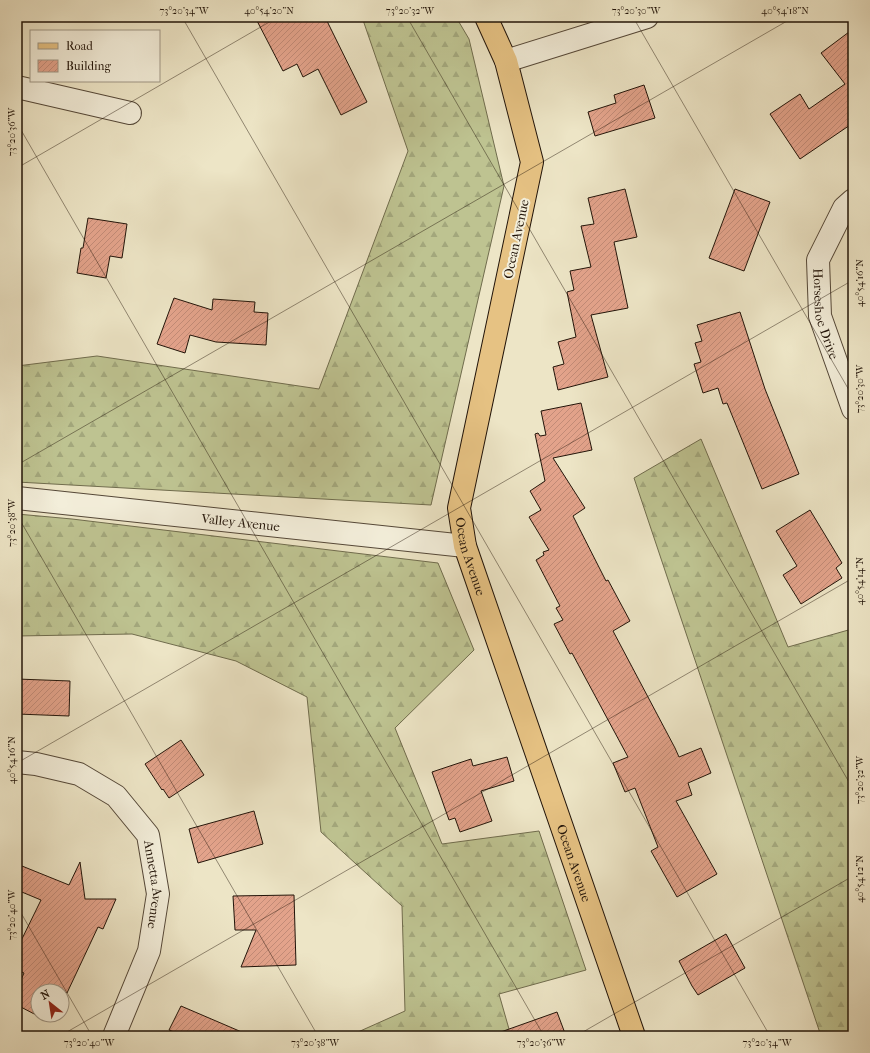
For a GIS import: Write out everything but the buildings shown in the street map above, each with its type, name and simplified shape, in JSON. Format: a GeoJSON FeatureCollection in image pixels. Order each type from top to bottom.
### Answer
{"type":"FeatureCollection","features":[{"type":"Feature","properties":{"kind":"main road","name":"Ocean Avenue"},"geometry":{"type":"LineString","coordinates":[[486,17],[506,61],[532,162],[460,508],[465,546],[634,1036]]}},
{"type":"Feature","properties":{"kind":"street"},"geometry":{"type":"LineString","coordinates":[[506,61],[647,17]]}},
{"type":"Feature","properties":{"kind":"street"},"geometry":{"type":"LineString","coordinates":[[17,87],[130,113]]}},
{"type":"Feature","properties":{"kind":"street","name":"Horseshoe Drive"},"geometry":{"type":"LineString","coordinates":[[853,200],[844,208],[818,260],[820,316],[853,409]]}},
{"type":"Feature","properties":{"kind":"street","name":"Valley Avenue"},"geometry":{"type":"LineString","coordinates":[[17,498],[465,546]]}},
{"type":"Feature","properties":{"kind":"street","name":"Annetta Avenue"},"geometry":{"type":"LineString","coordinates":[[17,762],[36,764],[79,774],[116,796],[148,835],[158,894],[150,951],[114,1036]]}},
{"type":"Feature","properties":{"kind":"green space"},"geometry":{"type":"Polygon","coordinates":[[[361,17],[456,17],[469,39],[504,186],[431,505],[17,482],[17,366],[97,356],[319,389],[408,151],[361,17]]]}},
{"type":"Feature","properties":{"kind":"green space"},"geometry":{"type":"Polygon","coordinates":[[[701,439],[788,647],[852,629],[853,630],[853,1036],[821,1036],[634,478],[701,439]]]}},
{"type":"Feature","properties":{"kind":"green space"},"geometry":{"type":"Polygon","coordinates":[[[17,514],[72,519],[438,563],[474,650],[395,728],[442,844],[539,831],[586,970],[499,994],[511,1036],[349,1036],[405,1011],[402,906],[321,832],[307,697],[236,661],[132,634],[17,636],[17,514]]]}}]}
